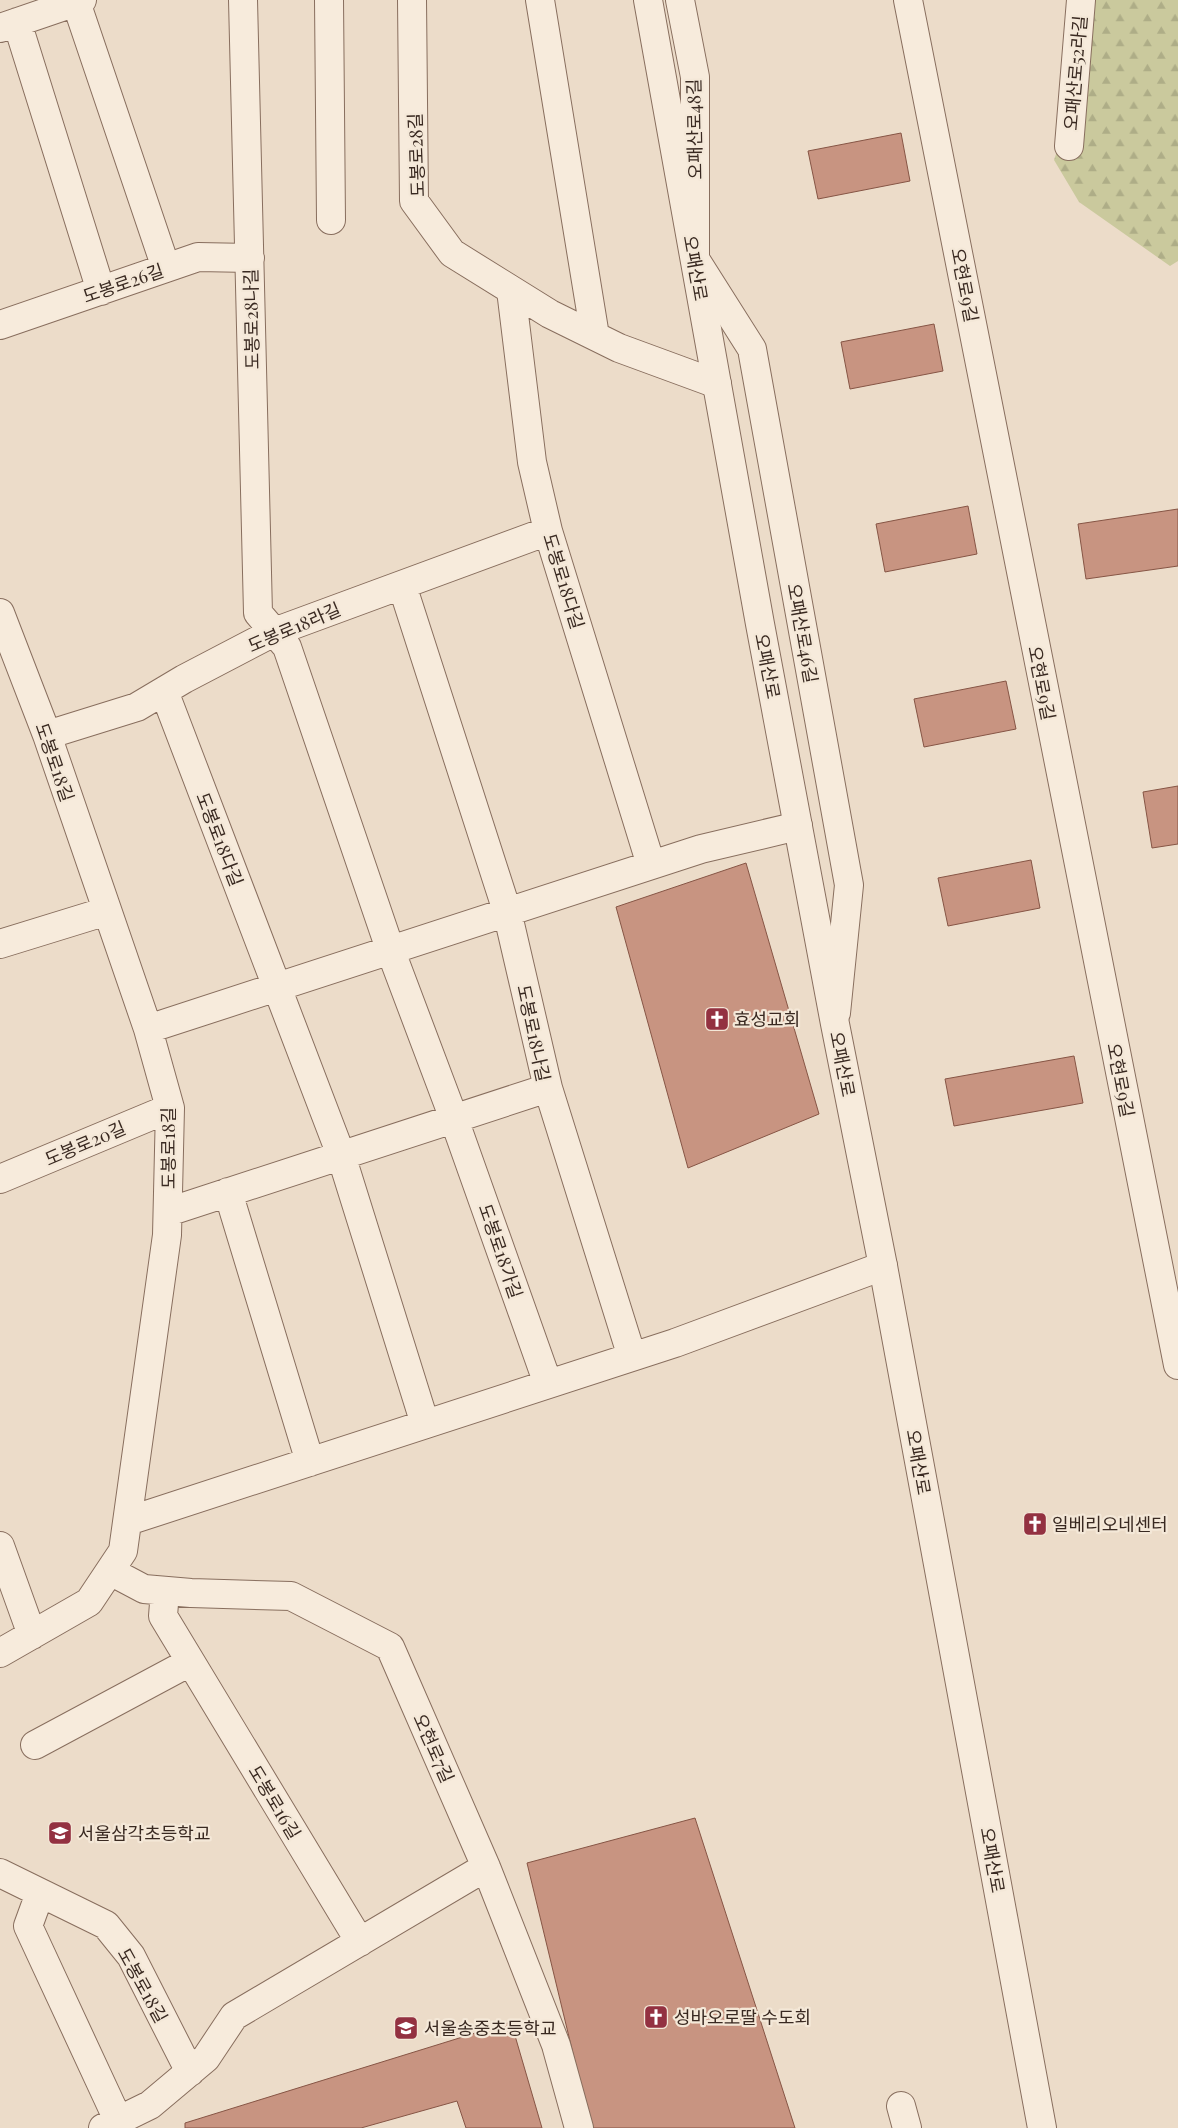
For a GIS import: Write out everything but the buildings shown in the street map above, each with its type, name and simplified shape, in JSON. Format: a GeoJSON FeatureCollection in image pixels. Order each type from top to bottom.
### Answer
{"type":"FeatureCollection","features":[{"type":"Feature","properties":{"kind":"street","name":"도봉로28나길"},"geometry":{"type":"LineString","coordinates":[[243,0],[258,614],[274,632]]}},
{"type":"Feature","properties":{"kind":"street"},"geometry":{"type":"LineString","coordinates":[[329,0],[330,220]]}},
{"type":"Feature","properties":{"kind":"street","name":"도봉로28길"},"geometry":{"type":"LineString","coordinates":[[412,0],[414,201],[452,253],[550,314],[619,348],[717,384]]}},
{"type":"Feature","properties":{"kind":"street"},"geometry":{"type":"LineString","coordinates":[[540,0],[595,336]]}},
{"type":"Feature","properties":{"kind":"street","name":"오패산로"},"geometry":{"type":"LineString","coordinates":[[648,0],[798,826],[883,1266],[1042,2128]]}},
{"type":"Feature","properties":{"kind":"street","name":"오패산로48길"},"geometry":{"type":"LineString","coordinates":[[680,0],[695,77],[695,259]]}},
{"type":"Feature","properties":{"kind":"street","name":"오현로9길"},"geometry":{"type":"LineString","coordinates":[[908,0],[1178,1365]]}},
{"type":"Feature","properties":{"kind":"street","name":"오패산로52라길"},"geometry":{"type":"LineString","coordinates":[[1069,146],[1082,0]]}},
{"type":"Feature","properties":{"kind":"street"},"geometry":{"type":"LineString","coordinates":[[101,291],[8,25],[79,1],[166,268]]}},
{"type":"Feature","properties":{"kind":"street","name":"도봉로26길"},"geometry":{"type":"LineString","coordinates":[[0,325],[198,257],[250,258]]}},
{"type":"Feature","properties":{"kind":"street","name":"오패산로46길"},"geometry":{"type":"LineString","coordinates":[[695,259],[752,349],[850,885],[835,1024]]}},
{"type":"Feature","properties":{"kind":"street","name":"도봉로18다길"},"geometry":{"type":"LineString","coordinates":[[511,290],[532,462],[548,531],[651,865]]}},
{"type":"Feature","properties":{"kind":"street","name":"도봉로18라길"},"geometry":{"type":"LineString","coordinates":[[47,735],[137,707],[164,690],[274,632],[548,531]]}},
{"type":"Feature","properties":{"kind":"street"},"geometry":{"type":"LineString","coordinates":[[402,585],[507,911]]}},
{"type":"Feature","properties":{"kind":"street","name":"도봉로18길"},"geometry":{"type":"LineString","coordinates":[[0,613],[47,735],[148,1029],[170,1108],[167,1235],[123,1551],[89,1602],[0,1653]]}},
{"type":"Feature","properties":{"kind":"street"},"geometry":{"type":"LineString","coordinates":[[274,632],[287,647],[390,950],[454,1119]]}},
{"type":"Feature","properties":{"kind":"street","name":"도봉로18다길"},"geometry":{"type":"LineString","coordinates":[[164,690],[275,987]]}},
{"type":"Feature","properties":{"kind":"street"},"geometry":{"type":"LineString","coordinates":[[148,1029],[701,849],[798,826]]}},
{"type":"Feature","properties":{"kind":"street"},"geometry":{"type":"LineString","coordinates":[[0,944],[107,911]]}},
{"type":"Feature","properties":{"kind":"street","name":"도봉로18나길"},"geometry":{"type":"LineString","coordinates":[[168,1212],[548,1088],[507,911]]}},
{"type":"Feature","properties":{"kind":"street"},"geometry":{"type":"LineString","coordinates":[[275,987],[341,1156],[425,1424]]}},
{"type":"Feature","properties":{"kind":"street"},"geometry":{"type":"LineString","coordinates":[[548,1088],[632,1357]]}},
{"type":"Feature","properties":{"kind":"street","name":"도봉로20길"},"geometry":{"type":"LineString","coordinates":[[0,1179],[170,1108]]}},
{"type":"Feature","properties":{"kind":"street","name":"도봉로18가길"},"geometry":{"type":"LineString","coordinates":[[454,1119],[548,1384]]}},
{"type":"Feature","properties":{"kind":"street"},"geometry":{"type":"LineString","coordinates":[[228,1192],[310,1462]]}},
{"type":"Feature","properties":{"kind":"street"},"geometry":{"type":"LineString","coordinates":[[128,1521],[632,1357],[883,1266]]}},
{"type":"Feature","properties":{"kind":"street"},"geometry":{"type":"LineString","coordinates":[[0,1546],[32,1635]]}},
{"type":"Feature","properties":{"kind":"street","name":"오현로7길"},"geometry":{"type":"LineString","coordinates":[[110,1571],[144,1589],[292,1596],[390,1646],[486,1867],[556,2045],[579,2128]]}},
{"type":"Feature","properties":{"kind":"street","name":"도봉로16길"},"geometry":{"type":"LineString","coordinates":[[165,1591],[163,1616],[360,1942]]}},
{"type":"Feature","properties":{"kind":"street"},"geometry":{"type":"LineString","coordinates":[[35,1745],[190,1662]]}},
{"type":"Feature","properties":{"kind":"street"},"geometry":{"type":"LineString","coordinates":[[40,1893],[28,1926],[111,2124],[150,2106],[206,2058],[234,2016],[486,1867]]}},
{"type":"Feature","properties":{"kind":"street","name":"도봉로18길"},"geometry":{"type":"LineString","coordinates":[[0,1873],[106,1926],[131,1956],[190,2072]]}},
{"type":"Feature","properties":{"kind":"green space"},"geometry":{"type":"Polygon","coordinates":[[[1081,0],[1178,0],[1178,261],[1170,266],[1079,202],[1054,160],[1075,98],[1081,0]]]}},
{"type":"Feature","properties":{"kind":"place","name":"효성교회"},"geometry":{"type":"Point","coordinates":[717,1019]}},
{"type":"Feature","properties":{"kind":"place","name":"일베리오네센터"},"geometry":{"type":"Point","coordinates":[1035,1524]}},
{"type":"Feature","properties":{"kind":"place","name":"서울삼각초등학교"},"geometry":{"type":"Point","coordinates":[60,1833]}},
{"type":"Feature","properties":{"kind":"place","name":"성바오로딸 수도회"},"geometry":{"type":"Point","coordinates":[656,2017]}},
{"type":"Feature","properties":{"kind":"place","name":"서울송중초등학교"},"geometry":{"type":"Point","coordinates":[406,2028]}}]}
